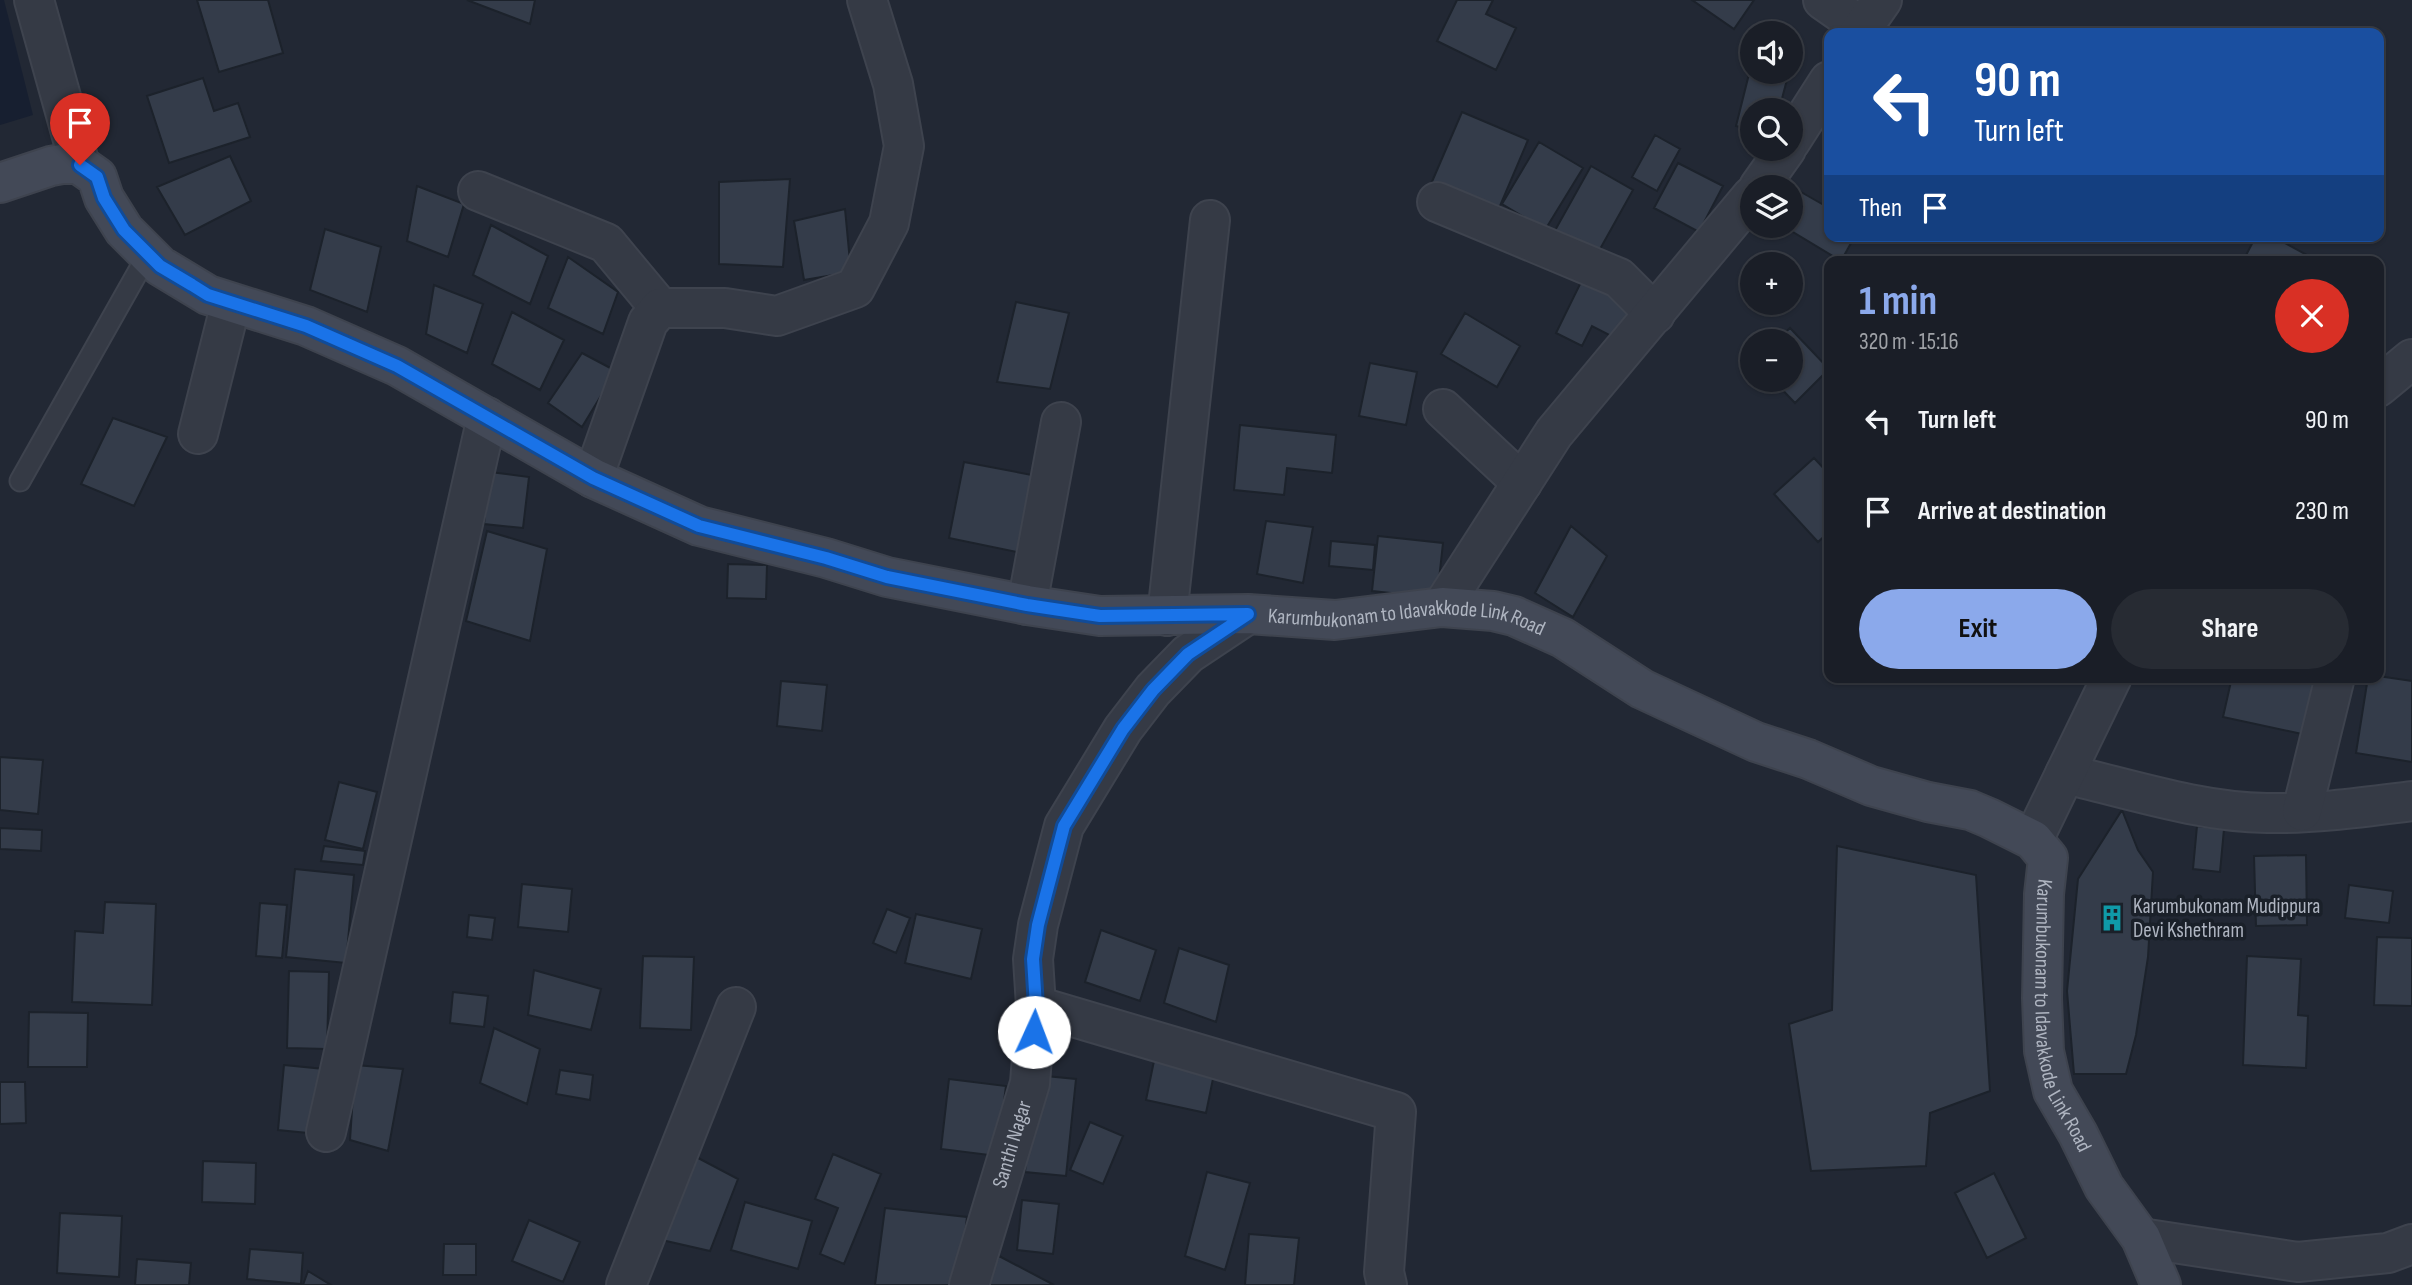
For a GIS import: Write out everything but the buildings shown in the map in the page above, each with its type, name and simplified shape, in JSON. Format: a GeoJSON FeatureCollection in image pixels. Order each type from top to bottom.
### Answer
{"type":"FeatureCollection","features":[{"type":"Feature","properties":{"kind":"street"},"geometry":{"type":"LineString","coordinates":[[0,183],[51,166],[66,163],[80,165],[34,0]]}},
{"type":"Feature","properties":{"kind":"street"},"geometry":{"type":"LineString","coordinates":[[660,308],[725,308],[777,316],[855,288],[889,223],[904,146],[893,84],[867,0]]}},
{"type":"Feature","properties":{"kind":"street"},"geometry":{"type":"LineString","coordinates":[[1823,0],[1868,20]]}},
{"type":"Feature","properties":{"kind":"street"},"geometry":{"type":"LineString","coordinates":[[1803,122],[1824,89]]}},
{"type":"Feature","properties":{"kind":"street","name":"Karumbukonam to Idavakkode Link Road"},"geometry":{"type":"LineString","coordinates":[[80,165],[97,177],[104,198],[124,230],[160,266],[198,289],[231,303],[306,326],[397,366],[593,478],[699,526],[826,558],[887,577],[1027,605],[1100,616],[1248,614],[1335,620],[1442,607],[1493,611],[1514,616],[1563,638],[1642,689],[1756,742],[1808,759],[1871,786],[1928,802],[1970,810],[2033,841],[2048,858],[2044,894],[2042,998],[2045,1051],[2053,1091],[2104,1187],[2141,1238],[2161,1285]]}},
{"type":"Feature","properties":{"kind":"street"},"geometry":{"type":"LineString","coordinates":[[478,191],[606,243],[660,308]]}},
{"type":"Feature","properties":{"kind":"street"},"geometry":{"type":"LineString","coordinates":[[1437,202],[1619,278],[1655,314]]}},
{"type":"Feature","properties":{"kind":"street"},"geometry":{"type":"LineString","coordinates":[[1442,607],[1554,433],[1740,211]]}},
{"type":"Feature","properties":{"kind":"street"},"geometry":{"type":"LineString","coordinates":[[1167,616],[1210,220]]}},
{"type":"Feature","properties":{"kind":"street"},"geometry":{"type":"LineString","coordinates":[[198,434],[231,303]]}},
{"type":"Feature","properties":{"kind":"street"},"geometry":{"type":"LineString","coordinates":[[593,478],[649,322],[660,308]]}},
{"type":"Feature","properties":{"kind":"street"},"geometry":{"type":"LineString","coordinates":[[2384,382],[2412,359]]}},
{"type":"Feature","properties":{"kind":"street"},"geometry":{"type":"LineString","coordinates":[[1443,409],[1522,483]]}},
{"type":"Feature","properties":{"kind":"street"},"geometry":{"type":"LineString","coordinates":[[326,1132],[487,417]]}},
{"type":"Feature","properties":{"kind":"street"},"geometry":{"type":"LineString","coordinates":[[1027,605],[1061,422]]}},
{"type":"Feature","properties":{"kind":"street","name":"Santhi Nagar"},"geometry":{"type":"LineString","coordinates":[[969,1285],[1030,1083],[1036,1006],[1033,959],[1038,925],[1064,826],[1123,729],[1153,690],[1188,654],[1248,614]]}},
{"type":"Feature","properties":{"kind":"street"},"geometry":{"type":"LineString","coordinates":[[2033,841],[2109,683]]}},
{"type":"Feature","properties":{"kind":"street"},"geometry":{"type":"LineString","coordinates":[[2302,811],[2334,683]]}},
{"type":"Feature","properties":{"kind":"street"},"geometry":{"type":"LineString","coordinates":[[2065,774],[2205,806],[2266,813],[2338,810],[2412,801]]}},
{"type":"Feature","properties":{"kind":"street"},"geometry":{"type":"LineString","coordinates":[[1036,1006],[1396,1112],[1384,1272],[1387,1285]]}},
{"type":"Feature","properties":{"kind":"street"},"geometry":{"type":"LineString","coordinates":[[626,1285],[736,1007]]}},
{"type":"Feature","properties":{"kind":"street"},"geometry":{"type":"LineString","coordinates":[[2141,1238],[2298,1262],[2388,1253],[2412,1244]]}},
{"type":"Feature","properties":{"kind":"lane"},"geometry":{"type":"LineString","coordinates":[[20,481],[148,254]]}},
{"type":"Feature","properties":{"kind":"water"},"geometry":{"type":"Polygon","coordinates":[[[0,0],[4,0],[33,115],[0,125],[0,0]]]}},
{"type":"Feature","properties":{"kind":"place","name":"Karumbukonam Mudippura Devi Kshethram"},"geometry":{"type":"Point","coordinates":[2112,918]}},
{"type":"Feature","properties":{"kind":"route"},"geometry":{"type":"LineString","coordinates":[[80,165],[97,177],[104,198],[124,230],[160,266],[208,295],[306,326],[397,366],[593,478],[699,526],[826,558],[887,577],[1027,605],[1100,616],[1248,614],[1188,654],[1153,690],[1123,729],[1064,826],[1038,925],[1033,959],[1036,1006],[1034,1032]]}}]}
